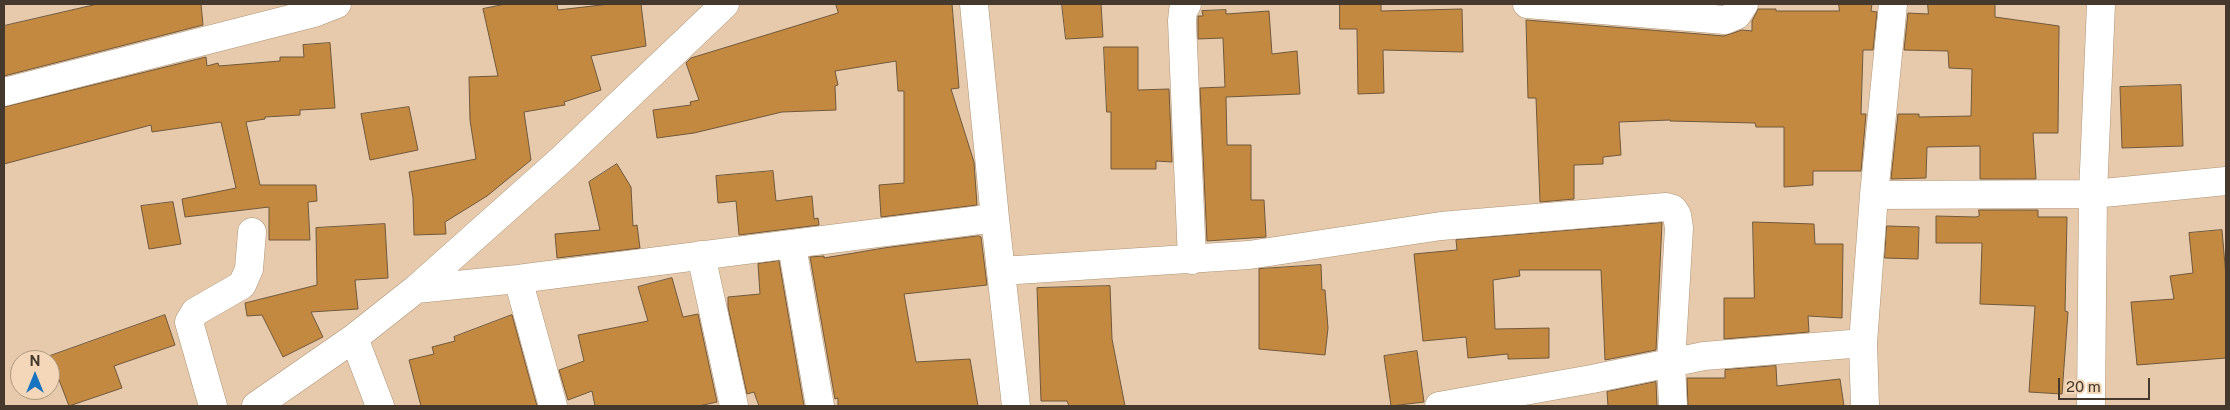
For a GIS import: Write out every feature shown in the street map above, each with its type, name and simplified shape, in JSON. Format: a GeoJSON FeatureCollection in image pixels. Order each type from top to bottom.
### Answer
{"type":"FeatureCollection","features":[{"type":"Feature","properties":{"kind":"street"},"geometry":{"type":"LineString","coordinates":[[4,92],[314,13],[337,4]]}},
{"type":"Feature","properties":{"kind":"street"},"geometry":{"type":"LineString","coordinates":[[256,406],[354,338],[416,289],[562,159],[725,4]]}},
{"type":"Feature","properties":{"kind":"street"},"geometry":{"type":"LineString","coordinates":[[974,4],[994,218],[1016,406]]}},
{"type":"Feature","properties":{"kind":"street"},"geometry":{"type":"LineString","coordinates":[[1188,4],[1183,11],[1182,21],[1192,260]]}},
{"type":"Feature","properties":{"kind":"street"},"geometry":{"type":"LineString","coordinates":[[1527,4],[1725,20],[1737,15],[1744,4]]}},
{"type":"Feature","properties":{"kind":"street"},"geometry":{"type":"LineString","coordinates":[[1865,406],[1863,343],[1874,195],[1893,4]]}},
{"type":"Feature","properties":{"kind":"street"},"geometry":{"type":"LineString","coordinates":[[2091,406],[2093,194],[2102,4]]}},
{"type":"Feature","properties":{"kind":"street"},"geometry":{"type":"LineString","coordinates":[[1874,195],[2093,194],[2226,181]]}},
{"type":"Feature","properties":{"kind":"street"},"geometry":{"type":"LineString","coordinates":[[1001,271],[1248,255],[1441,226],[1666,207],[1673,209],[1677,215],[1679,228],[1671,363],[1673,406]]}},
{"type":"Feature","properties":{"kind":"street"},"geometry":{"type":"LineString","coordinates":[[416,289],[518,279],[701,255],[792,246],[994,218]]}},
{"type":"Feature","properties":{"kind":"street"},"geometry":{"type":"LineString","coordinates":[[213,406],[189,322],[195,312],[242,285],[249,269],[252,232]]}},
{"type":"Feature","properties":{"kind":"street"},"geometry":{"type":"LineString","coordinates":[[792,246],[820,406]]}},
{"type":"Feature","properties":{"kind":"street"},"geometry":{"type":"LineString","coordinates":[[701,255],[734,406]]}},
{"type":"Feature","properties":{"kind":"street"},"geometry":{"type":"LineString","coordinates":[[518,279],[552,406]]}},
{"type":"Feature","properties":{"kind":"street"},"geometry":{"type":"LineString","coordinates":[[354,338],[380,406]]}},
{"type":"Feature","properties":{"kind":"street"},"geometry":{"type":"LineString","coordinates":[[1439,406],[1704,356],[1863,343]]}},
{"type":"Feature","properties":{"kind":"building"},"geometry":{"type":"Polygon","coordinates":[[[98,4],[201,4],[203,25],[4,76],[4,26],[98,4]]]}},
{"type":"Feature","properties":{"kind":"building"},"geometry":{"type":"Polygon","coordinates":[[[506,4],[557,4],[558,10],[610,4],[641,4],[646,46],[591,56],[601,90],[564,102],[565,105],[524,112],[531,160],[487,196],[445,222],[446,234],[414,235],[413,198],[409,172],[476,159],[470,120],[469,77],[498,76],[483,9],[506,4]]]}},
{"type":"Feature","properties":{"kind":"building"},"geometry":{"type":"Polygon","coordinates":[[[836,4],[952,4],[959,88],[951,89],[974,162],[977,205],[881,217],[879,185],[904,183],[904,91],[898,91],[896,61],[835,71],[838,85],[835,86],[836,110],[782,112],[694,133],[657,138],[653,110],[691,105],[690,102],[699,100],[686,63],[691,58],[838,13],[836,4]]]}},
{"type":"Feature","properties":{"kind":"building"},"geometry":{"type":"Polygon","coordinates":[[[1062,4],[1101,4],[1103,37],[1066,39],[1062,4]]]}},
{"type":"Feature","properties":{"kind":"building"},"geometry":{"type":"Polygon","coordinates":[[[1340,4],[1381,4],[1381,11],[1462,9],[1463,52],[1383,50],[1384,93],[1358,94],[1357,29],[1340,29],[1340,4]]]}},
{"type":"Feature","properties":{"kind":"building"},"geometry":{"type":"Polygon","coordinates":[[[1839,4],[1872,4],[1871,11],[1877,12],[1873,50],[1863,50],[1861,114],[1866,114],[1861,171],[1813,171],[1813,185],[1784,187],[1784,127],[1756,127],[1755,123],[1670,120],[1619,122],[1621,155],[1603,157],[1603,164],[1574,165],[1574,199],[1540,202],[1536,98],[1528,98],[1526,20],[1724,36],[1742,30],[1752,31],[1752,21],[1758,9],[1776,9],[1776,11],[1839,11],[1839,4]]]}},
{"type":"Feature","properties":{"kind":"building"},"geometry":{"type":"Polygon","coordinates":[[[1928,4],[1995,4],[1995,17],[2059,26],[2058,133],[2033,133],[2036,179],[1980,179],[1980,146],[1927,147],[1926,178],[1891,179],[1898,114],[1919,114],[1919,117],[1971,116],[1972,69],[1949,68],[1948,51],[1904,50],[1908,13],[1928,14],[1928,4]]]}},
{"type":"Feature","properties":{"kind":"building"},"geometry":{"type":"Polygon","coordinates":[[[1226,10],[1226,14],[1269,11],[1272,54],[1297,51],[1300,94],[1226,97],[1227,145],[1251,145],[1251,200],[1264,200],[1266,237],[1207,241],[1200,88],[1225,87],[1223,38],[1198,39],[1198,16],[1203,16],[1202,11],[1226,10]]]}},
{"type":"Feature","properties":{"kind":"building"},"geometry":{"type":"Polygon","coordinates":[[[330,43],[335,108],[300,110],[300,115],[265,117],[265,119],[246,122],[260,185],[316,185],[317,201],[308,202],[310,240],[269,240],[269,207],[185,217],[182,199],[236,188],[221,122],[152,132],[151,125],[4,164],[4,107],[206,57],[207,66],[218,63],[219,66],[280,61],[280,57],[304,57],[303,45],[330,43]]]}},
{"type":"Feature","properties":{"kind":"building"},"geometry":{"type":"Polygon","coordinates":[[[1104,47],[1138,47],[1138,90],[1169,89],[1172,162],[1156,161],[1156,169],[1111,169],[1111,112],[1107,112],[1104,47]]]}},
{"type":"Feature","properties":{"kind":"building"},"geometry":{"type":"Polygon","coordinates":[[[2181,85],[2183,146],[2122,148],[2120,87],[2181,85]]]}},
{"type":"Feature","properties":{"kind":"building"},"geometry":{"type":"Polygon","coordinates":[[[409,107],[418,150],[370,160],[361,114],[409,107]]]}},
{"type":"Feature","properties":{"kind":"building"},"geometry":{"type":"Polygon","coordinates":[[[617,164],[631,187],[633,226],[637,225],[640,248],[557,258],[555,234],[600,230],[589,182],[617,164]]]}},
{"type":"Feature","properties":{"kind":"building"},"geometry":{"type":"Polygon","coordinates":[[[773,171],[776,201],[812,196],[814,219],[818,218],[819,225],[739,235],[736,201],[718,203],[716,176],[773,171]]]}},
{"type":"Feature","properties":{"kind":"building"},"geometry":{"type":"Polygon","coordinates":[[[173,202],[181,244],[149,249],[141,206],[173,202]]]}},
{"type":"Feature","properties":{"kind":"building"},"geometry":{"type":"Polygon","coordinates":[[[1979,210],[2038,210],[2038,217],[2067,217],[2065,311],[2068,312],[2062,394],[2029,392],[2035,306],[1980,304],[1982,243],[1936,243],[1936,216],[1976,217],[1979,216],[1979,210]]]}},
{"type":"Feature","properties":{"kind":"building"},"geometry":{"type":"Polygon","coordinates":[[[1753,222],[1814,224],[1815,244],[1843,244],[1842,318],[1808,316],[1809,332],[1724,339],[1724,298],[1754,298],[1753,222]]]}},
{"type":"Feature","properties":{"kind":"building"},"geometry":{"type":"Polygon","coordinates":[[[1662,223],[1656,350],[1605,360],[1601,270],[1519,270],[1520,276],[1493,280],[1495,329],[1549,328],[1549,358],[1508,359],[1508,354],[1468,358],[1466,337],[1423,341],[1414,254],[1457,250],[1456,240],[1662,223]]]}},
{"type":"Feature","properties":{"kind":"building"},"geometry":{"type":"Polygon","coordinates":[[[385,224],[388,278],[355,280],[358,309],[311,312],[323,337],[283,357],[262,315],[247,316],[245,303],[317,285],[316,228],[385,224]]]}},
{"type":"Feature","properties":{"kind":"building"},"geometry":{"type":"Polygon","coordinates":[[[1887,226],[1919,227],[1918,259],[1885,258],[1887,226]]]}},
{"type":"Feature","properties":{"kind":"building"},"geometry":{"type":"Polygon","coordinates":[[[2222,230],[2226,276],[2226,358],[2137,365],[2131,302],[2174,299],[2170,276],[2193,273],[2189,233],[2222,230]]]}},
{"type":"Feature","properties":{"kind":"building"},"geometry":{"type":"Polygon","coordinates":[[[981,237],[987,285],[904,294],[916,362],[970,359],[978,406],[838,406],[838,398],[835,399],[810,257],[824,256],[824,258],[981,237]]]}},
{"type":"Feature","properties":{"kind":"building"},"geometry":{"type":"Polygon","coordinates":[[[779,261],[804,406],[759,406],[754,392],[747,394],[728,307],[728,297],[760,294],[758,264],[779,261]]]}},
{"type":"Feature","properties":{"kind":"building"},"geometry":{"type":"Polygon","coordinates":[[[1321,265],[1322,290],[1325,290],[1328,328],[1325,355],[1259,349],[1259,269],[1321,265]]]}},
{"type":"Feature","properties":{"kind":"building"},"geometry":{"type":"Polygon","coordinates":[[[672,278],[683,317],[698,314],[717,402],[699,406],[595,406],[592,391],[568,400],[559,370],[584,361],[578,335],[648,321],[638,287],[672,278]]]}},
{"type":"Feature","properties":{"kind":"building"},"geometry":{"type":"Polygon","coordinates":[[[1110,286],[1112,339],[1125,406],[1069,406],[1067,401],[1041,401],[1037,288],[1110,286]]]}},
{"type":"Feature","properties":{"kind":"building"},"geometry":{"type":"Polygon","coordinates":[[[165,315],[175,345],[114,366],[122,388],[69,406],[60,382],[60,352],[165,315]]]}},
{"type":"Feature","properties":{"kind":"building"},"geometry":{"type":"Polygon","coordinates":[[[512,315],[537,406],[421,406],[409,360],[434,354],[432,347],[455,341],[454,337],[512,315]]]}},
{"type":"Feature","properties":{"kind":"building"},"geometry":{"type":"Polygon","coordinates":[[[1417,351],[1424,402],[1391,406],[1384,356],[1417,351]]]}},
{"type":"Feature","properties":{"kind":"building"},"geometry":{"type":"Polygon","coordinates":[[[1776,366],[1777,386],[1840,379],[1844,406],[1688,406],[1687,378],[1725,378],[1725,370],[1776,366]]]}},
{"type":"Feature","properties":{"kind":"building"},"geometry":{"type":"Polygon","coordinates":[[[1656,382],[1657,406],[1608,406],[1607,392],[1656,382]]]}}]}
